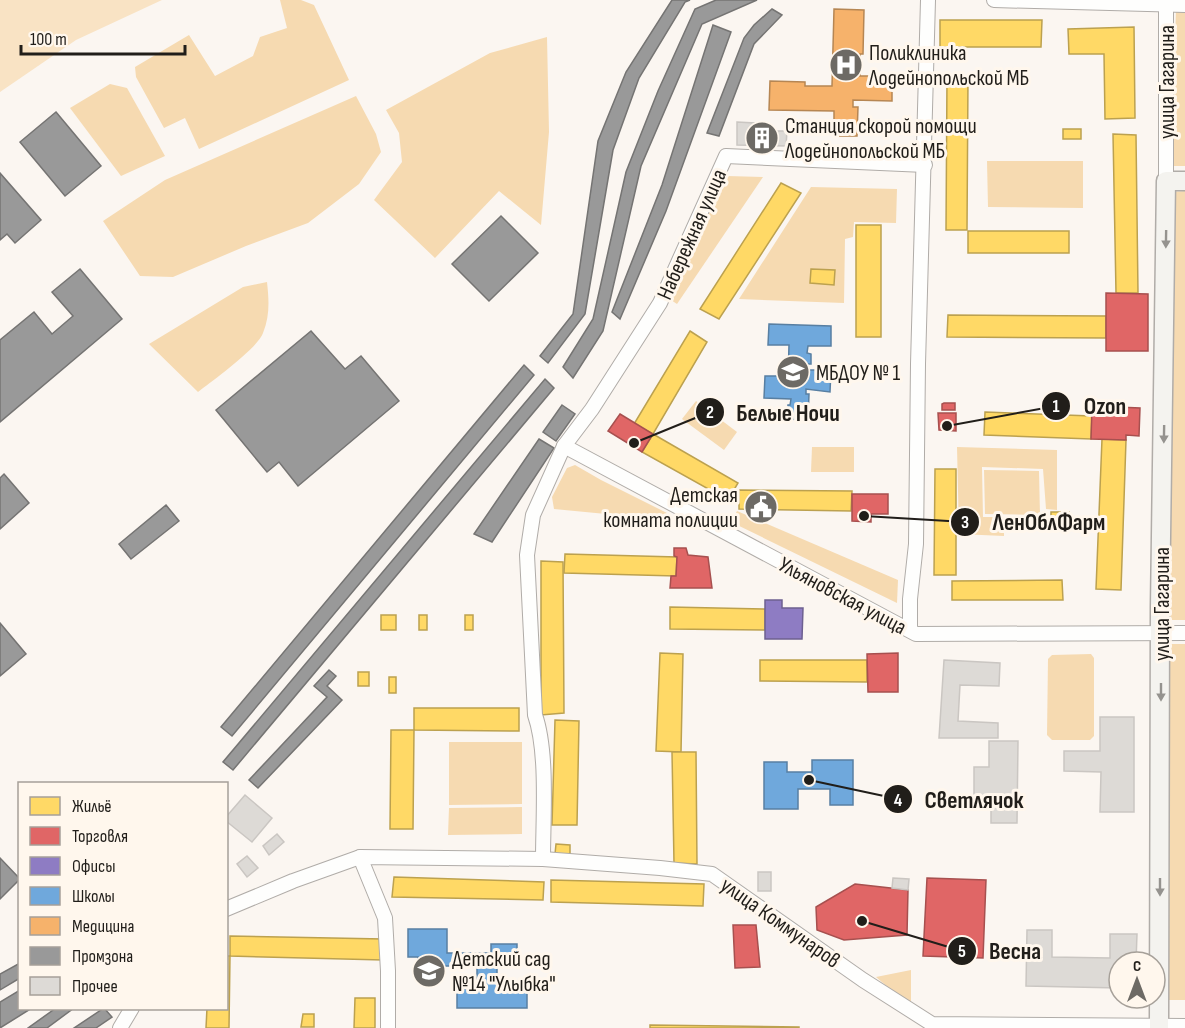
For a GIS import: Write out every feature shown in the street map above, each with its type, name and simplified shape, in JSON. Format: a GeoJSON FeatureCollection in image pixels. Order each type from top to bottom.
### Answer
{"type":"FeatureCollection","features":[{"type":"Feature","properties":{"kind":"street"},"geometry":{"type":"LineString","coordinates":[[910,630],[910,599],[916,544],[918,364],[928,0]]}},
{"type":"Feature","properties":{"kind":"street"},"geometry":{"type":"LineString","coordinates":[[994,0],[1166,3]]}},
{"type":"Feature","properties":{"kind":"street","name":"улица Гагарина"},"geometry":{"type":"LineString","coordinates":[[1159,1026],[1166,3],[1185,4]]}},
{"type":"Feature","properties":{"kind":"street","name":"Набережная улица"},"geometry":{"type":"LineString","coordinates":[[564,446],[592,409],[660,303],[726,156],[925,165]]}},
{"type":"Feature","properties":{"kind":"street"},"geometry":{"type":"LineString","coordinates":[[1166,181],[1185,181]]}},
{"type":"Feature","properties":{"kind":"street"},"geometry":{"type":"LineString","coordinates":[[543,859],[542,758],[539,728],[535,715],[528,555],[533,515],[564,446]]}},
{"type":"Feature","properties":{"kind":"street","name":"Ульяновская улица"},"geometry":{"type":"LineString","coordinates":[[564,446],[916,634],[1185,633]]}},
{"type":"Feature","properties":{"kind":"street"},"geometry":{"type":"LineString","coordinates":[[360,857],[385,918],[388,971],[387,1028]]}},
{"type":"Feature","properties":{"kind":"street","name":"улица Коммунаров"},"geometry":{"type":"LineString","coordinates":[[228,908],[293,881],[360,857],[543,859],[712,874],[863,980],[932,1024],[1185,1026]]}},
{"type":"Feature","properties":{"kind":"street"},"geometry":{"type":"LineString","coordinates":[[120,1028],[131,1010]]}},
{"type":"Feature","properties":{"kind":"shaded area"},"geometry":{"type":"Polygon","coordinates":[[[0,0],[162,0],[76,40],[0,92],[0,0]]]}},
{"type":"Feature","properties":{"kind":"shaded area"},"geometry":{"type":"Polygon","coordinates":[[[280,0],[301,0],[314,5],[349,80],[199,149],[185,118],[164,128],[136,77],[135,67],[189,35],[215,76],[253,56],[260,37],[287,28],[280,0]]]}},
{"type":"Feature","properties":{"kind":"shaded area"},"geometry":{"type":"Polygon","coordinates":[[[1176,10],[1185,10],[1185,166],[1171,166],[1176,10]]]}},
{"type":"Feature","properties":{"kind":"shaded area"},"geometry":{"type":"Polygon","coordinates":[[[547,37],[549,132],[541,225],[499,191],[435,258],[374,200],[402,162],[399,133],[386,110],[490,53],[547,37]]]}},
{"type":"Feature","properties":{"kind":"shaded area"},"geometry":{"type":"Polygon","coordinates":[[[110,84],[127,88],[165,156],[121,176],[70,108],[110,84]]]}},
{"type":"Feature","properties":{"kind":"shaded area"},"geometry":{"type":"Polygon","coordinates":[[[356,96],[376,134],[381,152],[359,184],[308,223],[173,277],[140,276],[103,221],[165,180],[356,96]]]}},
{"type":"Feature","properties":{"kind":"shaded area"},"geometry":{"type":"Polygon","coordinates":[[[987,161],[1083,161],[1083,208],[988,207],[987,161]]]}},
{"type":"Feature","properties":{"kind":"shaded area"},"geometry":{"type":"Polygon","coordinates":[[[727,176],[763,177],[677,304],[668,298],[727,176]]]}},
{"type":"Feature","properties":{"kind":"shaded area"},"geometry":{"type":"Polygon","coordinates":[[[811,187],[897,189],[896,223],[854,222],[853,237],[845,239],[844,303],[739,299],[811,187]]]}},
{"type":"Feature","properties":{"kind":"shaded area"},"geometry":{"type":"Polygon","coordinates":[[[1185,191],[1185,620],[1168,620],[1170,192],[1185,191]]]}},
{"type":"Feature","properties":{"kind":"shaded area"},"geometry":{"type":"Polygon","coordinates":[[[267,282],[268,314],[263,333],[253,347],[198,392],[149,344],[243,287],[267,282]]]}},
{"type":"Feature","properties":{"kind":"shaded area"},"geometry":{"type":"Polygon","coordinates":[[[696,401],[737,432],[724,450],[682,419],[696,401]]]}},
{"type":"Feature","properties":{"kind":"shaded area"},"geometry":{"type":"Polygon","coordinates":[[[812,447],[854,447],[854,472],[811,472],[812,447]]]}},
{"type":"Feature","properties":{"kind":"shaded area"},"geometry":{"type":"Polygon","coordinates":[[[957,447],[1057,450],[1057,510],[1046,509],[1043,469],[982,467],[983,517],[1004,517],[1004,536],[959,534],[957,447]]]}},
{"type":"Feature","properties":{"kind":"shaded area"},"geometry":{"type":"Polygon","coordinates":[[[575,465],[671,515],[606,514],[554,509],[552,497],[567,468],[575,465]]]}},
{"type":"Feature","properties":{"kind":"shaded area"},"geometry":{"type":"Polygon","coordinates":[[[984,470],[1039,471],[1040,515],[985,514],[984,470]]]}},
{"type":"Feature","properties":{"kind":"shaded area"},"geometry":{"type":"Polygon","coordinates":[[[737,511],[898,580],[897,603],[731,522],[737,511]]]}},
{"type":"Feature","properties":{"kind":"shaded area"},"geometry":{"type":"Polygon","coordinates":[[[1167,644],[1185,644],[1185,1000],[1167,1000],[1167,950],[1164,950],[1167,644]]]}},
{"type":"Feature","properties":{"kind":"shaded area"},"geometry":{"type":"Polygon","coordinates":[[[1091,654],[1094,658],[1094,736],[1090,740],[1052,740],[1047,735],[1048,659],[1052,655],[1091,654]]]}},
{"type":"Feature","properties":{"kind":"shaded area"},"geometry":{"type":"Polygon","coordinates":[[[449,742],[522,742],[522,804],[449,805],[449,742]]]}},
{"type":"Feature","properties":{"kind":"shaded area"},"geometry":{"type":"Polygon","coordinates":[[[522,807],[522,834],[448,835],[449,808],[522,807]]]}},
{"type":"Feature","properties":{"kind":"shaded area"},"geometry":{"type":"Polygon","coordinates":[[[911,970],[911,1007],[876,977],[911,970]]]}},
{"type":"Feature","properties":{"kind":"building: Жильё"},"geometry":{"type":"Polygon","coordinates":[[[940,20],[1042,20],[1041,47],[940,47],[940,20]]]}},
{"type":"Feature","properties":{"kind":"building: Жильё"},"geometry":{"type":"Polygon","coordinates":[[[1134,27],[1135,118],[1105,119],[1104,54],[1069,54],[1068,29],[1134,27]]]}},
{"type":"Feature","properties":{"kind":"building: Жильё"},"geometry":{"type":"Polygon","coordinates":[[[947,77],[968,77],[967,230],[946,230],[947,77]]]}},
{"type":"Feature","properties":{"kind":"building: Жильё"},"geometry":{"type":"Polygon","coordinates":[[[1063,129],[1081,129],[1081,139],[1063,139],[1063,129]]]}},
{"type":"Feature","properties":{"kind":"building: Жильё"},"geometry":{"type":"Polygon","coordinates":[[[1113,134],[1136,135],[1138,293],[1116,293],[1113,134]]]}},
{"type":"Feature","properties":{"kind":"building: Жильё"},"geometry":{"type":"Polygon","coordinates":[[[781,183],[801,193],[719,319],[700,309],[781,183]]]}},
{"type":"Feature","properties":{"kind":"building: Жильё"},"geometry":{"type":"Polygon","coordinates":[[[856,225],[881,225],[881,337],[856,337],[856,225]]]}},
{"type":"Feature","properties":{"kind":"building: Жильё"},"geometry":{"type":"Polygon","coordinates":[[[968,231],[1069,231],[1069,253],[968,253],[968,231]]]}},
{"type":"Feature","properties":{"kind":"building: Жильё"},"geometry":{"type":"Polygon","coordinates":[[[811,269],[835,270],[834,285],[810,283],[811,269]]]}},
{"type":"Feature","properties":{"kind":"building: Жильё"},"geometry":{"type":"Polygon","coordinates":[[[948,315],[1106,316],[1106,338],[947,337],[948,315]]]}},
{"type":"Feature","properties":{"kind":"building: Жильё"},"geometry":{"type":"Polygon","coordinates":[[[690,331],[707,342],[653,434],[634,424],[690,331]]]}},
{"type":"Feature","properties":{"kind":"building: Жильё"},"geometry":{"type":"Polygon","coordinates":[[[985,412],[1092,416],[1091,439],[984,435],[985,412]]]}},
{"type":"Feature","properties":{"kind":"building: Жильё"},"geometry":{"type":"Polygon","coordinates":[[[653,434],[738,483],[728,500],[642,452],[653,434]]]}},
{"type":"Feature","properties":{"kind":"building: Жильё"},"geometry":{"type":"Polygon","coordinates":[[[1102,439],[1126,440],[1121,590],[1096,589],[1102,439]]]}},
{"type":"Feature","properties":{"kind":"building: Жильё"},"geometry":{"type":"Polygon","coordinates":[[[935,469],[956,469],[956,575],[934,575],[935,469]]]}},
{"type":"Feature","properties":{"kind":"building: Жильё"},"geometry":{"type":"Polygon","coordinates":[[[739,490],[852,491],[851,511],[739,509],[739,490]]]}},
{"type":"Feature","properties":{"kind":"building: Жильё"},"geometry":{"type":"Polygon","coordinates":[[[1051,512],[1069,512],[1068,525],[1051,525],[1051,512]]]}},
{"type":"Feature","properties":{"kind":"building: Жильё"},"geometry":{"type":"Polygon","coordinates":[[[565,554],[677,557],[676,576],[564,573],[565,554]]]}},
{"type":"Feature","properties":{"kind":"building: Жильё"},"geometry":{"type":"Polygon","coordinates":[[[541,561],[563,562],[564,713],[541,715],[541,561]]]}},
{"type":"Feature","properties":{"kind":"building: Жильё"},"geometry":{"type":"Polygon","coordinates":[[[1062,580],[1063,600],[952,600],[952,581],[1062,580]]]}},
{"type":"Feature","properties":{"kind":"building: Жильё"},"geometry":{"type":"Polygon","coordinates":[[[670,607],[765,609],[765,630],[670,629],[670,607]]]}},
{"type":"Feature","properties":{"kind":"building: Жильё"},"geometry":{"type":"Polygon","coordinates":[[[381,615],[396,615],[396,630],[381,630],[381,615]]]}},
{"type":"Feature","properties":{"kind":"building: Жильё"},"geometry":{"type":"Polygon","coordinates":[[[419,615],[427,615],[427,630],[419,630],[419,615]]]}},
{"type":"Feature","properties":{"kind":"building: Жильё"},"geometry":{"type":"Polygon","coordinates":[[[465,615],[473,615],[473,630],[465,630],[465,615]]]}},
{"type":"Feature","properties":{"kind":"building: Жильё"},"geometry":{"type":"Polygon","coordinates":[[[660,653],[683,654],[681,752],[656,751],[660,653]]]}},
{"type":"Feature","properties":{"kind":"building: Жильё"},"geometry":{"type":"Polygon","coordinates":[[[760,660],[867,660],[867,682],[760,681],[760,660]]]}},
{"type":"Feature","properties":{"kind":"building: Жильё"},"geometry":{"type":"Polygon","coordinates":[[[358,672],[369,672],[369,686],[358,686],[358,672]]]}},
{"type":"Feature","properties":{"kind":"building: Жильё"},"geometry":{"type":"Polygon","coordinates":[[[389,677],[396,677],[396,693],[389,693],[389,677]]]}},
{"type":"Feature","properties":{"kind":"building: Жильё"},"geometry":{"type":"Polygon","coordinates":[[[414,708],[519,708],[519,731],[414,730],[414,708]]]}},
{"type":"Feature","properties":{"kind":"building: Жильё"},"geometry":{"type":"Polygon","coordinates":[[[555,720],[579,721],[577,825],[552,825],[555,720]]]}},
{"type":"Feature","properties":{"kind":"building: Жильё"},"geometry":{"type":"Polygon","coordinates":[[[391,730],[414,730],[413,829],[390,829],[391,730]]]}},
{"type":"Feature","properties":{"kind":"building: Жильё"},"geometry":{"type":"Polygon","coordinates":[[[672,752],[696,752],[697,864],[674,863],[672,752]]]}},
{"type":"Feature","properties":{"kind":"building: Жильё"},"geometry":{"type":"Polygon","coordinates":[[[556,844],[570,845],[570,855],[555,854],[556,844]]]}},
{"type":"Feature","properties":{"kind":"building: Жильё"},"geometry":{"type":"Polygon","coordinates":[[[394,877],[544,882],[543,900],[392,897],[394,877]]]}},
{"type":"Feature","properties":{"kind":"building: Жильё"},"geometry":{"type":"Polygon","coordinates":[[[551,880],[704,884],[703,906],[551,902],[551,880]]]}},
{"type":"Feature","properties":{"kind":"building: Жильё"},"geometry":{"type":"Polygon","coordinates":[[[230,936],[383,939],[383,960],[230,956],[230,936]]]}},
{"type":"Feature","properties":{"kind":"building: Жильё"},"geometry":{"type":"Polygon","coordinates":[[[228,956],[230,956],[229,1028],[206,1028],[207,1010],[228,1010],[228,956]]]}},
{"type":"Feature","properties":{"kind":"building: Жильё"},"geometry":{"type":"Polygon","coordinates":[[[355,998],[375,998],[375,1028],[354,1028],[355,998]]]}},
{"type":"Feature","properties":{"kind":"building: Жильё"},"geometry":{"type":"Polygon","coordinates":[[[303,1014],[314,1014],[314,1027],[301,1027],[303,1014]]]}},
{"type":"Feature","properties":{"kind":"building: Жильё"},"geometry":{"type":"Polygon","coordinates":[[[650,1025],[799,1027],[799,1028],[650,1028],[650,1025]]]}},
{"type":"Feature","properties":{"kind":"building: Торговля"},"geometry":{"type":"Polygon","coordinates":[[[1106,293],[1148,294],[1148,351],[1106,351],[1106,293]]]}},
{"type":"Feature","properties":{"kind":"building: Торговля"},"geometry":{"type":"Polygon","coordinates":[[[944,403],[955,403],[955,410],[942,410],[944,403]]]}},
{"type":"Feature","properties":{"kind":"building: Торговля"},"geometry":{"type":"Polygon","coordinates":[[[1092,406],[1140,408],[1139,436],[1126,435],[1126,440],[1091,439],[1092,406]]]}},
{"type":"Feature","properties":{"kind":"building: Торговля"},"geometry":{"type":"Polygon","coordinates":[[[938,413],[956,413],[956,431],[939,430],[938,413]]]}},
{"type":"Feature","properties":{"kind":"building: Торговля"},"geometry":{"type":"Polygon","coordinates":[[[620,414],[653,434],[642,452],[608,431],[620,414]]]}},
{"type":"Feature","properties":{"kind":"building: Торговля"},"geometry":{"type":"Polygon","coordinates":[[[852,494],[888,494],[888,514],[871,514],[871,522],[852,521],[852,494]]]}},
{"type":"Feature","properties":{"kind":"building: Торговля"},"geometry":{"type":"Polygon","coordinates":[[[674,548],[686,548],[688,555],[708,557],[712,588],[670,588],[671,576],[676,576],[677,557],[674,556],[674,548]]]}},
{"type":"Feature","properties":{"kind":"building: Торговля"},"geometry":{"type":"Polygon","coordinates":[[[898,653],[898,692],[868,692],[867,654],[898,653]]]}},
{"type":"Feature","properties":{"kind":"building: Торговля"},"geometry":{"type":"Polygon","coordinates":[[[927,878],[986,880],[983,958],[923,956],[927,878]]]}},
{"type":"Feature","properties":{"kind":"building: Торговля"},"geometry":{"type":"Polygon","coordinates":[[[855,884],[908,890],[907,935],[844,940],[817,930],[816,907],[855,884]]]}},
{"type":"Feature","properties":{"kind":"building: Торговля"},"geometry":{"type":"Polygon","coordinates":[[[733,925],[756,925],[760,967],[735,968],[733,925]]]}},
{"type":"Feature","properties":{"kind":"building: Офисы"},"geometry":{"type":"Polygon","coordinates":[[[765,600],[782,600],[782,608],[803,608],[802,639],[765,639],[765,600]]]}},
{"type":"Feature","properties":{"kind":"building: Школы"},"geometry":{"type":"Polygon","coordinates":[[[769,324],[831,326],[831,346],[808,346],[807,353],[811,354],[811,364],[806,364],[806,370],[831,370],[830,392],[806,389],[806,394],[809,394],[808,420],[787,419],[791,399],[764,398],[765,376],[781,376],[781,379],[788,379],[789,345],[768,345],[769,324]]]}},
{"type":"Feature","properties":{"kind":"building: Школы"},"geometry":{"type":"Polygon","coordinates":[[[812,760],[853,760],[853,805],[830,805],[830,789],[798,789],[798,809],[764,809],[764,762],[787,762],[787,772],[812,772],[812,760]]]}},
{"type":"Feature","properties":{"kind":"building: Школы","name":"Детский сад №14 \"Улыбка\""},"geometry":{"type":"Polygon","coordinates":[[[408,929],[447,929],[447,953],[491,953],[491,944],[517,944],[517,964],[497,964],[497,990],[527,990],[527,1008],[457,1008],[457,989],[477,989],[477,966],[441,966],[441,976],[418,976],[418,957],[408,957],[408,929]]]}},
{"type":"Feature","properties":{"kind":"building: Медицина","name":"Поликлиника Лодейнопольской МБ"},"geometry":{"type":"Polygon","coordinates":[[[834,9],[864,10],[860,76],[892,76],[892,101],[853,100],[853,107],[858,107],[857,136],[834,136],[834,111],[769,110],[770,81],[805,82],[805,86],[832,86],[834,9]]]}},
{"type":"Feature","properties":{"kind":"building: Промзона"},"geometry":{"type":"Polygon","coordinates":[[[672,0],[690,0],[685,2],[639,78],[613,150],[585,314],[548,363],[540,356],[573,314],[598,141],[626,72],[672,0]]]}},
{"type":"Feature","properties":{"kind":"building: Промзона"},"geometry":{"type":"Polygon","coordinates":[[[716,0],[757,0],[702,24],[641,166],[603,331],[573,378],[563,367],[593,319],[626,172],[658,91],[695,9],[716,0]]]}},
{"type":"Feature","properties":{"kind":"building: Промзона"},"geometry":{"type":"Polygon","coordinates":[[[772,9],[782,15],[754,44],[719,136],[707,133],[744,38],[754,25],[772,9]]]}},
{"type":"Feature","properties":{"kind":"building: Промзона"},"geometry":{"type":"Polygon","coordinates":[[[713,25],[731,32],[666,211],[620,319],[612,312],[662,185],[713,25]]]}},
{"type":"Feature","properties":{"kind":"building: Промзона"},"geometry":{"type":"Polygon","coordinates":[[[56,112],[101,166],[65,196],[20,142],[56,112]]]}},
{"type":"Feature","properties":{"kind":"building: Промзона"},"geometry":{"type":"Polygon","coordinates":[[[0,173],[41,220],[15,243],[7,234],[0,240],[0,173]]]}},
{"type":"Feature","properties":{"kind":"building: Промзона"},"geometry":{"type":"Polygon","coordinates":[[[501,216],[538,253],[489,301],[452,264],[501,216]]]}},
{"type":"Feature","properties":{"kind":"building: Промзона"},"geometry":{"type":"Polygon","coordinates":[[[80,269],[122,319],[0,422],[0,340],[34,312],[52,334],[73,316],[52,292],[80,269]]]}},
{"type":"Feature","properties":{"kind":"building: Промзона"},"geometry":{"type":"Polygon","coordinates":[[[311,331],[345,369],[361,356],[399,401],[298,486],[279,462],[267,472],[216,410],[311,331]]]}},
{"type":"Feature","properties":{"kind":"building: Промзона"},"geometry":{"type":"Polygon","coordinates":[[[524,365],[534,375],[232,736],[221,727],[524,365]]]}},
{"type":"Feature","properties":{"kind":"building: Промзона"},"geometry":{"type":"Polygon","coordinates":[[[545,379],[554,388],[233,770],[223,762],[545,379]]]}},
{"type":"Feature","properties":{"kind":"building: Промзона"},"geometry":{"type":"Polygon","coordinates":[[[562,405],[575,414],[556,441],[543,432],[562,405]]]}},
{"type":"Feature","properties":{"kind":"building: Промзона"},"geometry":{"type":"Polygon","coordinates":[[[539,439],[554,448],[492,542],[474,534],[539,439]]]}},
{"type":"Feature","properties":{"kind":"building: Промзона"},"geometry":{"type":"Polygon","coordinates":[[[4,474],[29,503],[0,529],[0,478],[4,474]]]}},
{"type":"Feature","properties":{"kind":"building: Промзона"},"geometry":{"type":"Polygon","coordinates":[[[166,505],[179,521],[131,559],[119,544],[166,505]]]}},
{"type":"Feature","properties":{"kind":"building: Промзона"},"geometry":{"type":"Polygon","coordinates":[[[0,623],[26,654],[0,676],[0,623]]]}},
{"type":"Feature","properties":{"kind":"building: Промзона"},"geometry":{"type":"Polygon","coordinates":[[[329,670],[336,676],[327,686],[342,700],[258,788],[249,780],[327,697],[314,686],[329,670]]]}},
{"type":"Feature","properties":{"kind":"building: Промзона"},"geometry":{"type":"Polygon","coordinates":[[[0,858],[18,877],[18,881],[0,899],[0,858]]]}},
{"type":"Feature","properties":{"kind":"building: Промзона"},"geometry":{"type":"Polygon","coordinates":[[[18,964],[18,979],[0,990],[0,974],[18,964]]]}},
{"type":"Feature","properties":{"kind":"building: Промзона"},"geometry":{"type":"Polygon","coordinates":[[[18,991],[18,1010],[29,1010],[0,1028],[0,1002],[18,991]]]}},
{"type":"Feature","properties":{"kind":"building: Промзона"},"geometry":{"type":"Polygon","coordinates":[[[53,1010],[71,1010],[47,1028],[28,1028],[53,1010]]]}},
{"type":"Feature","properties":{"kind":"building: Промзона"},"geometry":{"type":"Polygon","coordinates":[[[101,1010],[106,1010],[112,1017],[96,1028],[74,1028],[101,1010]]]}},
{"type":"Feature","properties":{"kind":"building: Прочее","name":"Станция скорой помощи Лодейнопольской МБ"},"geometry":{"type":"Polygon","coordinates":[[[737,122],[755,123],[755,131],[787,131],[786,146],[737,145],[737,122]]]}},
{"type":"Feature","properties":{"kind":"building: Прочее"},"geometry":{"type":"Polygon","coordinates":[[[944,660],[1000,663],[999,686],[960,685],[958,721],[998,723],[998,738],[939,738],[944,660]]]}},
{"type":"Feature","properties":{"kind":"building: Прочее"},"geometry":{"type":"Polygon","coordinates":[[[1100,717],[1134,717],[1134,812],[1100,812],[1101,772],[1064,771],[1064,751],[1100,751],[1100,717]]]}},
{"type":"Feature","properties":{"kind":"building: Прочее"},"geometry":{"type":"Polygon","coordinates":[[[989,741],[1018,741],[1017,823],[991,823],[991,806],[974,806],[974,767],[989,767],[989,741]]]}},
{"type":"Feature","properties":{"kind":"building: Прочее"},"geometry":{"type":"Polygon","coordinates":[[[245,795],[272,818],[252,842],[228,823],[228,815],[245,795]]]}},
{"type":"Feature","properties":{"kind":"building: Прочее"},"geometry":{"type":"Polygon","coordinates":[[[277,834],[284,842],[269,855],[263,846],[277,834]]]}},
{"type":"Feature","properties":{"kind":"building: Прочее"},"geometry":{"type":"Polygon","coordinates":[[[247,856],[258,868],[247,877],[237,864],[247,856]]]}},
{"type":"Feature","properties":{"kind":"building: Прочее"},"geometry":{"type":"Polygon","coordinates":[[[758,872],[771,872],[771,891],[758,891],[758,872]]]}},
{"type":"Feature","properties":{"kind":"building: Прочее"},"geometry":{"type":"Polygon","coordinates":[[[893,878],[909,879],[908,890],[892,888],[893,878]]]}},
{"type":"Feature","properties":{"kind":"building: Прочее"},"geometry":{"type":"Polygon","coordinates":[[[1027,930],[1052,930],[1052,957],[1107,958],[1107,988],[1026,986],[1027,930]]]}},
{"type":"Feature","properties":{"kind":"building: Прочее"},"geometry":{"type":"Polygon","coordinates":[[[1110,934],[1137,934],[1136,950],[1110,950],[1110,934]]]}},
{"type":"Feature","properties":{"kind":"place","name":"Поликлиника Лодейнопольской МБ"},"geometry":{"type":"Point","coordinates":[846,65]}},
{"type":"Feature","properties":{"kind":"place","name":"Станция скорой помощи Лодейнопольской МБ"},"geometry":{"type":"Point","coordinates":[762,138]}},
{"type":"Feature","properties":{"kind":"place","name":"МБДОУ № 1"},"geometry":{"type":"Point","coordinates":[793,372]}},
{"type":"Feature","properties":{"kind":"place","name":"Ozon"},"geometry":{"type":"Point","coordinates":[947,426]}},
{"type":"Feature","properties":{"kind":"place","name":"Белые Ночи"},"geometry":{"type":"Point","coordinates":[634,443]}},
{"type":"Feature","properties":{"kind":"place","name":"Детская комната полиции"},"geometry":{"type":"Point","coordinates":[761,507]}},
{"type":"Feature","properties":{"kind":"place","name":"ЛенОблФарм"},"geometry":{"type":"Point","coordinates":[864,516]}},
{"type":"Feature","properties":{"kind":"place","name":"Светлячок"},"geometry":{"type":"Point","coordinates":[809,780]}},
{"type":"Feature","properties":{"kind":"place","name":"Весна"},"geometry":{"type":"Point","coordinates":[862,921]}},
{"type":"Feature","properties":{"kind":"place","name":"Детский сад №14 \"Улыбка\""},"geometry":{"type":"Point","coordinates":[429,971]}}]}
